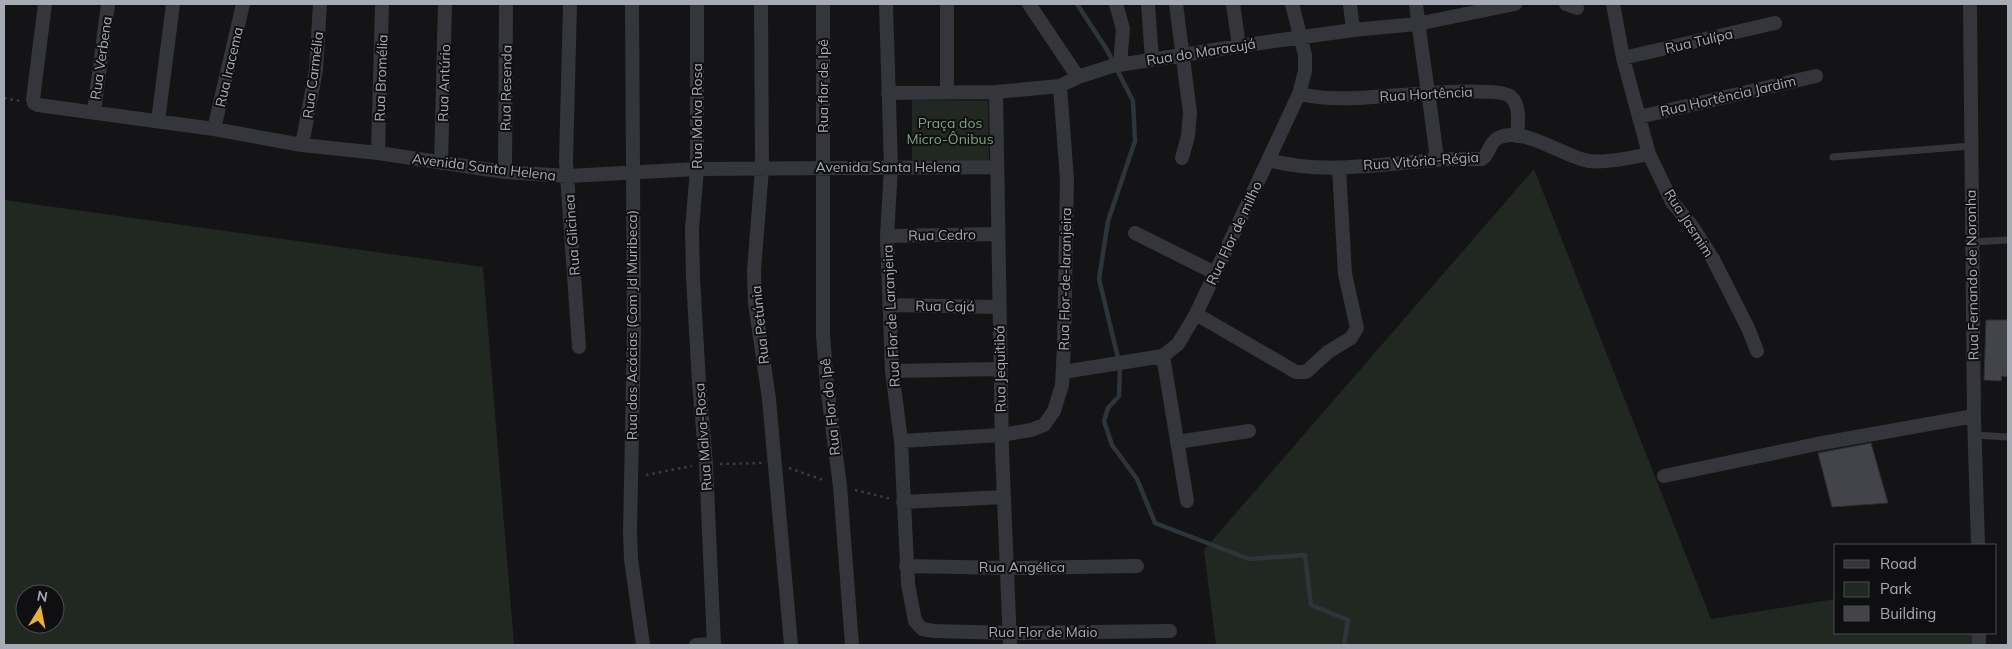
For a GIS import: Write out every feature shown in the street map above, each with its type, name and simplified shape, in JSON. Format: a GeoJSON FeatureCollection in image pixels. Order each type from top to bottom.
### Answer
{"type":"FeatureCollection","features":[{"type":"Feature","properties":{"kind":"street","name":"Avenida Santa Helena"},"geometry":{"type":"LineString","coordinates":[[45,4],[34,103],[214,129],[302,145],[378,153],[506,172],[568,176],[697,169],[997,167]]}},
{"type":"Feature","properties":{"kind":"street","name":"Rua Verbena"},"geometry":{"type":"LineString","coordinates":[[94,112],[108,4]]}},
{"type":"Feature","properties":{"kind":"street"},"geometry":{"type":"LineString","coordinates":[[158,121],[173,4]]}},
{"type":"Feature","properties":{"kind":"street","name":"Rua Iracema"},"geometry":{"type":"LineString","coordinates":[[214,129],[243,4]]}},
{"type":"Feature","properties":{"kind":"street","name":"Rua Carmélia"},"geometry":{"type":"LineString","coordinates":[[302,145],[316,70],[320,4]]}},
{"type":"Feature","properties":{"kind":"street","name":"Rua Bromélia"},"geometry":{"type":"LineString","coordinates":[[378,153],[382,4]]}},
{"type":"Feature","properties":{"kind":"street","name":"Rua Antúrio"},"geometry":{"type":"LineString","coordinates":[[441,163],[445,4]]}},
{"type":"Feature","properties":{"kind":"street","name":"Rua Resenda"},"geometry":{"type":"LineString","coordinates":[[506,4],[506,172]]}},
{"type":"Feature","properties":{"kind":"street","name":"Rua Glicinea"},"geometry":{"type":"LineString","coordinates":[[570,4],[566,161],[579,347]]}},
{"type":"Feature","properties":{"kind":"street","name":"Rua das Acácias (Com Jd Muribeca)"},"geometry":{"type":"LineString","coordinates":[[632,4],[634,341],[630,533],[631,560],[643,645]]}},
{"type":"Feature","properties":{"kind":"street","name":"Rua Malva Rosa"},"geometry":{"type":"LineString","coordinates":[[692,229],[697,169],[698,4]]}},
{"type":"Feature","properties":{"kind":"street","name":"Rua Petúnia"},"geometry":{"type":"LineString","coordinates":[[761,4],[762,168],[754,272],[755,303],[769,399],[791,645]]}},
{"type":"Feature","properties":{"kind":"street","name":"Rua flor de Ipê"},"geometry":{"type":"LineString","coordinates":[[823,4],[823,168]]}},
{"type":"Feature","properties":{"kind":"street","name":"Rua Flor de Laranjeira"},"geometry":{"type":"LineString","coordinates":[[886,4],[891,167],[887,236],[892,371],[901,441],[906,566],[911,607],[918,626]]}},
{"type":"Feature","properties":{"kind":"street"},"geometry":{"type":"LineString","coordinates":[[947,4],[947,92]]}},
{"type":"Feature","properties":{"kind":"street"},"geometry":{"type":"LineString","coordinates":[[1029,4],[1078,77]]}},
{"type":"Feature","properties":{"kind":"street"},"geometry":{"type":"LineString","coordinates":[[1116,4],[1123,29],[1116,66]]}},
{"type":"Feature","properties":{"kind":"street"},"geometry":{"type":"LineString","coordinates":[[1148,4],[1152,60]]}},
{"type":"Feature","properties":{"kind":"street"},"geometry":{"type":"LineString","coordinates":[[1176,4],[1190,113],[1188,136],[1182,158]]}},
{"type":"Feature","properties":{"kind":"street"},"geometry":{"type":"LineString","coordinates":[[1233,4],[1239,46]]}},
{"type":"Feature","properties":{"kind":"street","name":"Rua Flor de milho"},"geometry":{"type":"LineString","coordinates":[[1163,356],[1178,344],[1196,314],[1299,94],[1305,70],[1305,55],[1292,4]]}},
{"type":"Feature","properties":{"kind":"street"},"geometry":{"type":"LineString","coordinates":[[1350,4],[1353,30]]}},
{"type":"Feature","properties":{"kind":"street"},"geometry":{"type":"LineString","coordinates":[[1416,4],[1417,24],[1429,93],[1437,160]]}},
{"type":"Feature","properties":{"kind":"street","name":"Rua do Maracujá"},"geometry":{"type":"LineString","coordinates":[[888,93],[996,92],[1060,86],[1078,77],[1116,66],[1353,30],[1417,24],[1515,4]]}},
{"type":"Feature","properties":{"kind":"street","name":"Rua Jasmim"},"geometry":{"type":"LineString","coordinates":[[1613,4],[1623,58],[1649,154],[1672,202],[1692,226],[1713,259],[1748,328],[1757,351]]}},
{"type":"Feature","properties":{"kind":"street","name":"Rua Fernando de Noronha"},"geometry":{"type":"LineString","coordinates":[[1970,4],[1974,435],[1978,544]]}},
{"type":"Feature","properties":{"kind":"street","name":"Rua Tulípa"},"geometry":{"type":"LineString","coordinates":[[1623,58],[1775,23]]}},
{"type":"Feature","properties":{"kind":"street","name":"Rua Hortência Jardim"},"geometry":{"type":"LineString","coordinates":[[1639,117],[1816,76]]}},
{"type":"Feature","properties":{"kind":"street","name":"Rua Flor-de-laranjeira"},"geometry":{"type":"LineString","coordinates":[[901,441],[1001,435],[1031,430],[1044,425],[1054,411],[1062,385],[1063,372],[1067,180],[1060,86]]}},
{"type":"Feature","properties":{"kind":"street","name":"Rua Hortência"},"geometry":{"type":"LineString","coordinates":[[1299,94],[1356,98],[1498,91],[1510,96],[1516,107],[1517,136]]}},
{"type":"Feature","properties":{"kind":"street","name":"Rua Jequitibá"},"geometry":{"type":"LineString","coordinates":[[996,92],[1001,435],[1010,639]]}},
{"type":"Feature","properties":{"kind":"street","name":"Rua Vitória-Régia"},"geometry":{"type":"LineString","coordinates":[[1268,160],[1289,166],[1339,168],[1437,160],[1482,159],[1487,154],[1492,142],[1496,139],[1504,136],[1517,136]]}},
{"type":"Feature","properties":{"kind":"street"},"geometry":{"type":"LineString","coordinates":[[1517,136],[1589,161],[1649,154]]}},
{"type":"Feature","properties":{"kind":"street","name":"Rua Flor do Ipê"},"geometry":{"type":"LineString","coordinates":[[823,168],[823,335],[827,386],[840,486],[852,645]]}},
{"type":"Feature","properties":{"kind":"street"},"geometry":{"type":"LineString","coordinates":[[1196,314],[1296,372],[1306,372],[1328,352],[1351,338],[1357,328],[1345,274],[1339,168]]}},
{"type":"Feature","properties":{"kind":"street","name":"Rua Malva-Rosa"},"geometry":{"type":"LineString","coordinates":[[692,229],[698,374],[706,464],[714,645]]}},
{"type":"Feature","properties":{"kind":"street","name":"Rua Flor de milho"},"geometry":{"type":"LineString","coordinates":[[1135,233],[1215,273]]}},
{"type":"Feature","properties":{"kind":"street","name":"Rua Cedro"},"geometry":{"type":"LineString","coordinates":[[887,236],[997,234]]}},
{"type":"Feature","properties":{"kind":"street","name":"Rua Cajá"},"geometry":{"type":"LineString","coordinates":[[890,305],[999,307]]}},
{"type":"Feature","properties":{"kind":"street"},"geometry":{"type":"LineString","coordinates":[[1063,372],[1163,356],[1187,501]]}},
{"type":"Feature","properties":{"kind":"street"},"geometry":{"type":"LineString","coordinates":[[892,371],[1000,369]]}},
{"type":"Feature","properties":{"kind":"street"},"geometry":{"type":"LineString","coordinates":[[1664,476],[1817,444],[1974,416]]}},
{"type":"Feature","properties":{"kind":"street"},"geometry":{"type":"LineString","coordinates":[[1177,442],[1249,431]]}},
{"type":"Feature","properties":{"kind":"street"},"geometry":{"type":"LineString","coordinates":[[903,502],[1004,497]]}},
{"type":"Feature","properties":{"kind":"street","name":"Rua Angélica"},"geometry":{"type":"LineString","coordinates":[[906,566],[1008,568],[1137,566]]}},
{"type":"Feature","properties":{"kind":"street","name":"Rua Flor de Maio"},"geometry":{"type":"LineString","coordinates":[[918,626],[922,629],[934,631],[1010,639],[1170,631]]}},
{"type":"Feature","properties":{"kind":"street"},"geometry":{"type":"LineString","coordinates":[[696,645],[714,645]]}},
{"type":"Feature","properties":{"kind":"lane"},"geometry":{"type":"LineString","coordinates":[[1833,157],[1971,146]]}},
{"type":"Feature","properties":{"kind":"lane"},"geometry":{"type":"LineString","coordinates":[[1972,242],[2008,240]]}},
{"type":"Feature","properties":{"kind":"lane"},"geometry":{"type":"LineString","coordinates":[[1974,435],[2008,437]]}},
{"type":"Feature","properties":{"kind":"green space","name":"Praça dos Micro-Ônibus"},"geometry":{"type":"Polygon","coordinates":[[[912,100],[988,101],[989,160],[912,160],[912,100]]]}},
{"type":"Feature","properties":{"kind":"green space"},"geometry":{"type":"Polygon","coordinates":[[[1534,169],[1711,619],[1834,599],[1834,634],[1975,634],[1975,645],[1216,645],[1204,550],[1534,169]]]}},
{"type":"Feature","properties":{"kind":"green space"},"geometry":{"type":"Polygon","coordinates":[[[4,200],[483,267],[514,645],[4,645],[4,200]]]}},
{"type":"Feature","properties":{"kind":"building"},"geometry":{"type":"Polygon","coordinates":[[[1986,320],[2008,320],[2008,377],[2002,376],[2001,381],[1984,380],[1986,320]]]}},
{"type":"Feature","properties":{"kind":"building"},"geometry":{"type":"Polygon","coordinates":[[[1871,443],[1888,503],[1832,507],[1818,453],[1871,443]]]}},
{"type":"Feature","properties":{"kind":"waterway"},"geometry":{"type":"LineString","coordinates":[[1077,4],[1107,50],[1133,101],[1135,141],[1108,221],[1099,279],[1118,358]]}},
{"type":"Feature","properties":{"kind":"waterway"},"geometry":{"type":"LineString","coordinates":[[1120,367],[1119,396],[1108,408],[1104,421],[1112,445],[1137,479],[1155,523],[1249,559],[1305,555],[1311,605],[1348,620],[1344,645]]}}]}
